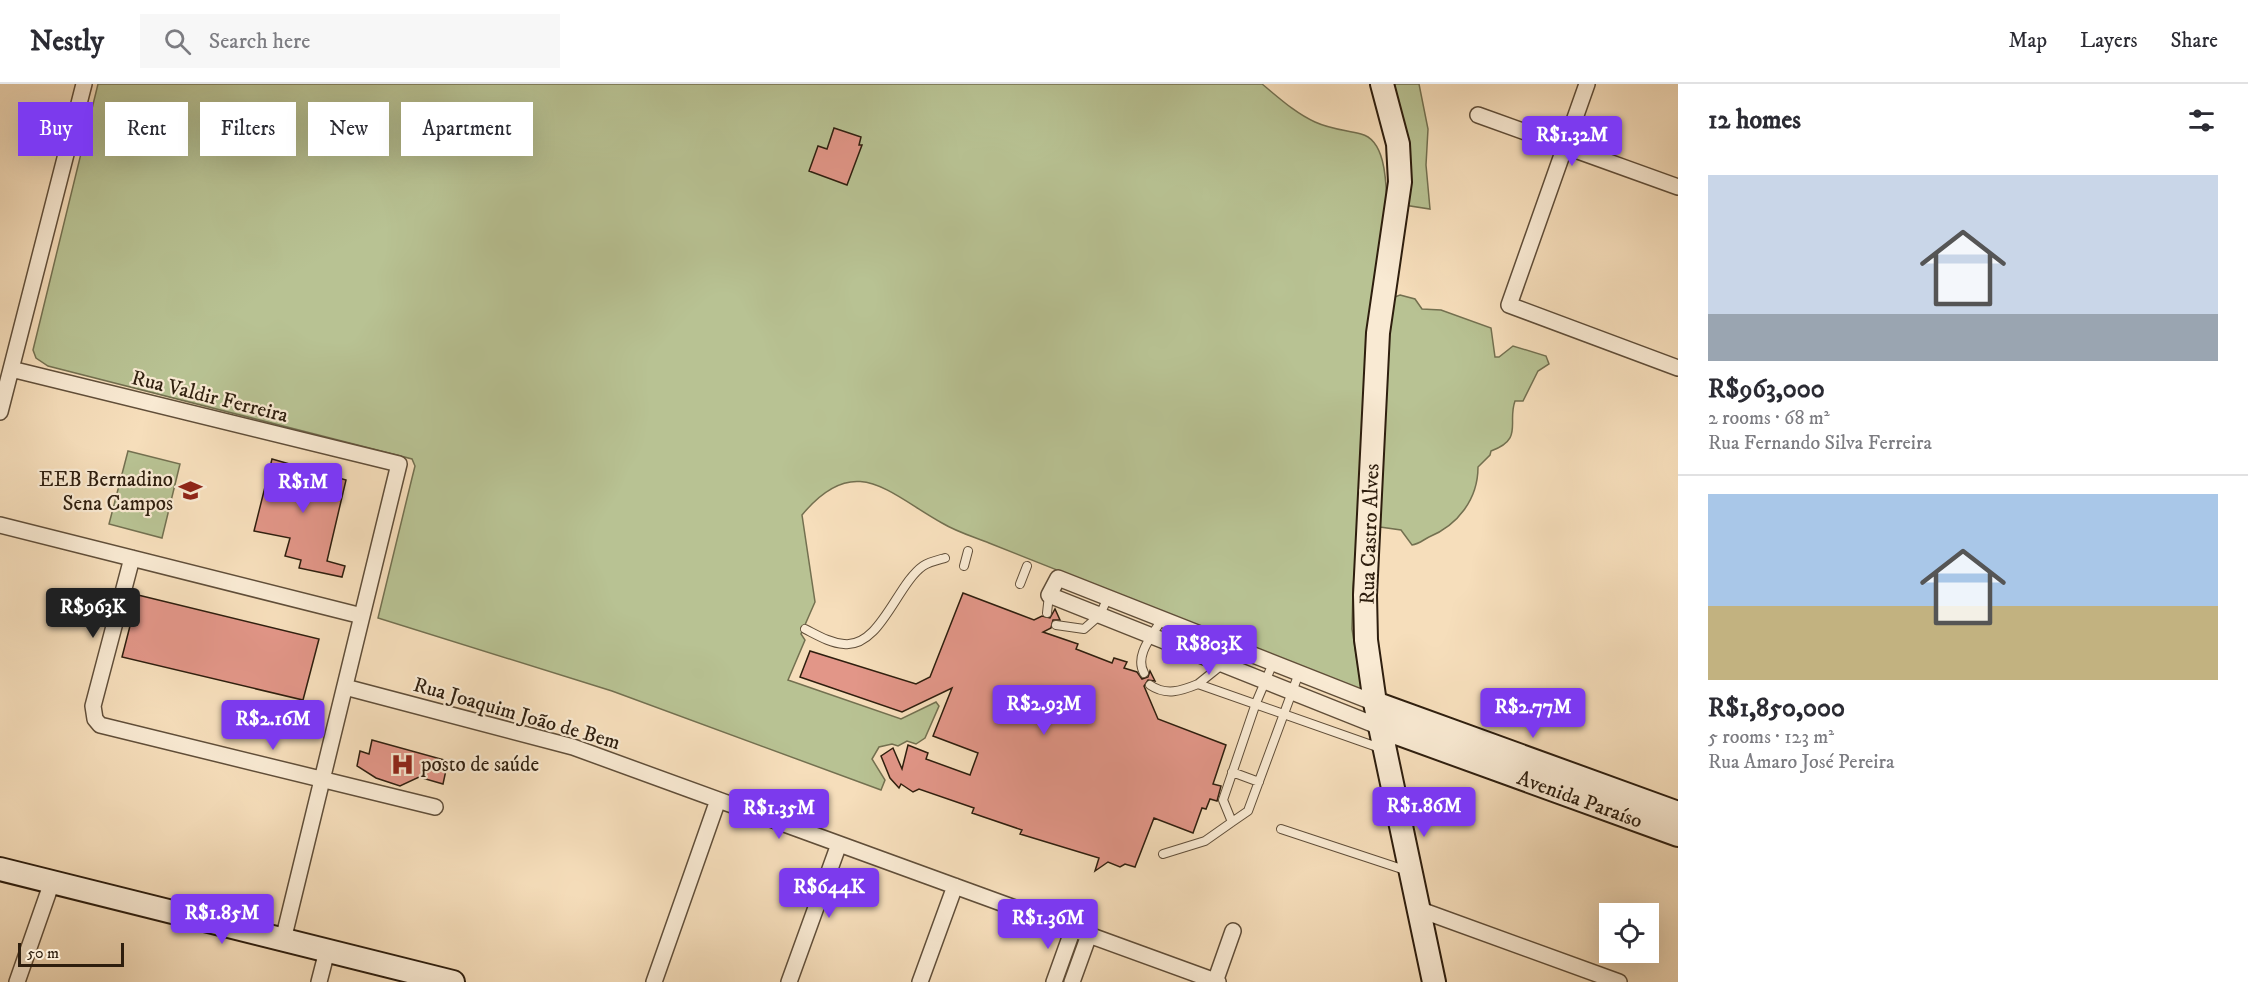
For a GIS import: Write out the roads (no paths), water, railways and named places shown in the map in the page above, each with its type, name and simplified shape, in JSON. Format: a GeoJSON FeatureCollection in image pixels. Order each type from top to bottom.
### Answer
{"type":"FeatureCollection","features":[{"type":"Feature","properties":{"kind":"street"},"geometry":{"type":"LineString","coordinates":[[0,412],[84,84]]}},
{"type":"Feature","properties":{"kind":"street","name":"Rua Castro Alves"},"geometry":{"type":"LineString","coordinates":[[1382,84],[1398,144],[1400,182],[1380,302],[1367,547],[1366,640],[1384,750],[1434,982]]}},
{"type":"Feature","properties":{"kind":"street"},"geometry":{"type":"LineString","coordinates":[[1587,84],[1509,304],[1678,368]]}},
{"type":"Feature","properties":{"kind":"street"},"geometry":{"type":"LineString","coordinates":[[1478,115],[1678,187]]}},
{"type":"Feature","properties":{"kind":"street","name":"Rua Valdir Ferreira"},"geometry":{"type":"LineString","coordinates":[[11,369],[399,464],[362,616]]}},
{"type":"Feature","properties":{"kind":"street"},"geometry":{"type":"LineString","coordinates":[[0,525],[362,616],[283,940]]}},
{"type":"Feature","properties":{"kind":"street"},"geometry":{"type":"LineString","coordinates":[[132,558],[93,706],[95,719],[106,729],[435,807]]}},
{"type":"Feature","properties":{"kind":"street"},"geometry":{"type":"LineString","coordinates":[[1375,703],[1058,578],[1049,595],[1380,727]]}},
{"type":"Feature","properties":{"kind":"street","name":"Rua Joaquim João de Bem"},"geometry":{"type":"LineString","coordinates":[[345,687],[538,737],[718,800],[1216,982]]}},
{"type":"Feature","properties":{"kind":"street","name":"Avenida Paraíso"},"geometry":{"type":"LineString","coordinates":[[1375,703],[1678,813]]}},
{"type":"Feature","properties":{"kind":"street","name":"Avenida Paraíso"},"geometry":{"type":"LineString","coordinates":[[1380,727],[1678,835]]}},
{"type":"Feature","properties":{"kind":"street"},"geometry":{"type":"LineString","coordinates":[[654,982],[718,800]]}},
{"type":"Feature","properties":{"kind":"street"},"geometry":{"type":"LineString","coordinates":[[789,982],[839,844]]}},
{"type":"Feature","properties":{"kind":"street"},"geometry":{"type":"LineString","coordinates":[[0,869],[453,982]]}},
{"type":"Feature","properties":{"kind":"street"},"geometry":{"type":"LineString","coordinates":[[17,982],[52,882]]}},
{"type":"Feature","properties":{"kind":"street"},"geometry":{"type":"LineString","coordinates":[[920,982],[955,886]]}},
{"type":"Feature","properties":{"kind":"street"},"geometry":{"type":"LineString","coordinates":[[1418,909],[1619,982]]}},
{"type":"Feature","properties":{"kind":"street"},"geometry":{"type":"LineString","coordinates":[[1054,982],[1073,929]]}},
{"type":"Feature","properties":{"kind":"street"},"geometry":{"type":"LineString","coordinates":[[1216,982],[1233,931]]}},
{"type":"Feature","properties":{"kind":"street"},"geometry":{"type":"LineString","coordinates":[[1072,982],[1089,935]]}},
{"type":"Feature","properties":{"kind":"street"},"geometry":{"type":"LineString","coordinates":[[319,982],[327,951]]}},
{"type":"Feature","properties":{"kind":"lane"},"geometry":{"type":"LineString","coordinates":[[963,566],[968,551]]}},
{"type":"Feature","properties":{"kind":"lane"},"geometry":{"type":"LineString","coordinates":[[805,629],[845,645],[862,641],[876,628],[914,574],[925,564],[945,558]]}},
{"type":"Feature","properties":{"kind":"lane"},"geometry":{"type":"LineString","coordinates":[[1020,584],[1027,566]]}},
{"type":"Feature","properties":{"kind":"lane"},"geometry":{"type":"LineString","coordinates":[[1047,614],[1049,595]]}},
{"type":"Feature","properties":{"kind":"lane"},"geometry":{"type":"LineString","coordinates":[[1056,625],[1084,629],[1100,615],[1108,597]]}},
{"type":"Feature","properties":{"kind":"lane"},"geometry":{"type":"LineString","coordinates":[[1144,673],[1139,665],[1140,657],[1162,619]]}},
{"type":"Feature","properties":{"kind":"lane"},"geometry":{"type":"LineString","coordinates":[[1150,685],[1160,692],[1170,692],[1198,684],[1223,664],[1233,647]]}},
{"type":"Feature","properties":{"kind":"lane"},"geometry":{"type":"LineString","coordinates":[[1232,822],[1223,800],[1256,703],[1273,663]]}},
{"type":"Feature","properties":{"kind":"lane"},"geometry":{"type":"LineString","coordinates":[[1163,854],[1204,841],[1248,811],[1299,673]]}},
{"type":"Feature","properties":{"kind":"lane"},"geometry":{"type":"LineString","coordinates":[[1198,684],[1384,750]]}},
{"type":"Feature","properties":{"kind":"lane"},"geometry":{"type":"LineString","coordinates":[[1232,772],[1259,782]]}},
{"type":"Feature","properties":{"kind":"lane"},"geometry":{"type":"LineString","coordinates":[[1281,829],[1410,872]]}},
{"type":"Feature","properties":{"kind":"place","name":"EEB Bernadino Sena Campos"},"geometry":{"type":"Point","coordinates":[191,491]}},
{"type":"Feature","properties":{"kind":"place","name":"posto de saúde"},"geometry":{"type":"Point","coordinates":[403,764]}}]}
